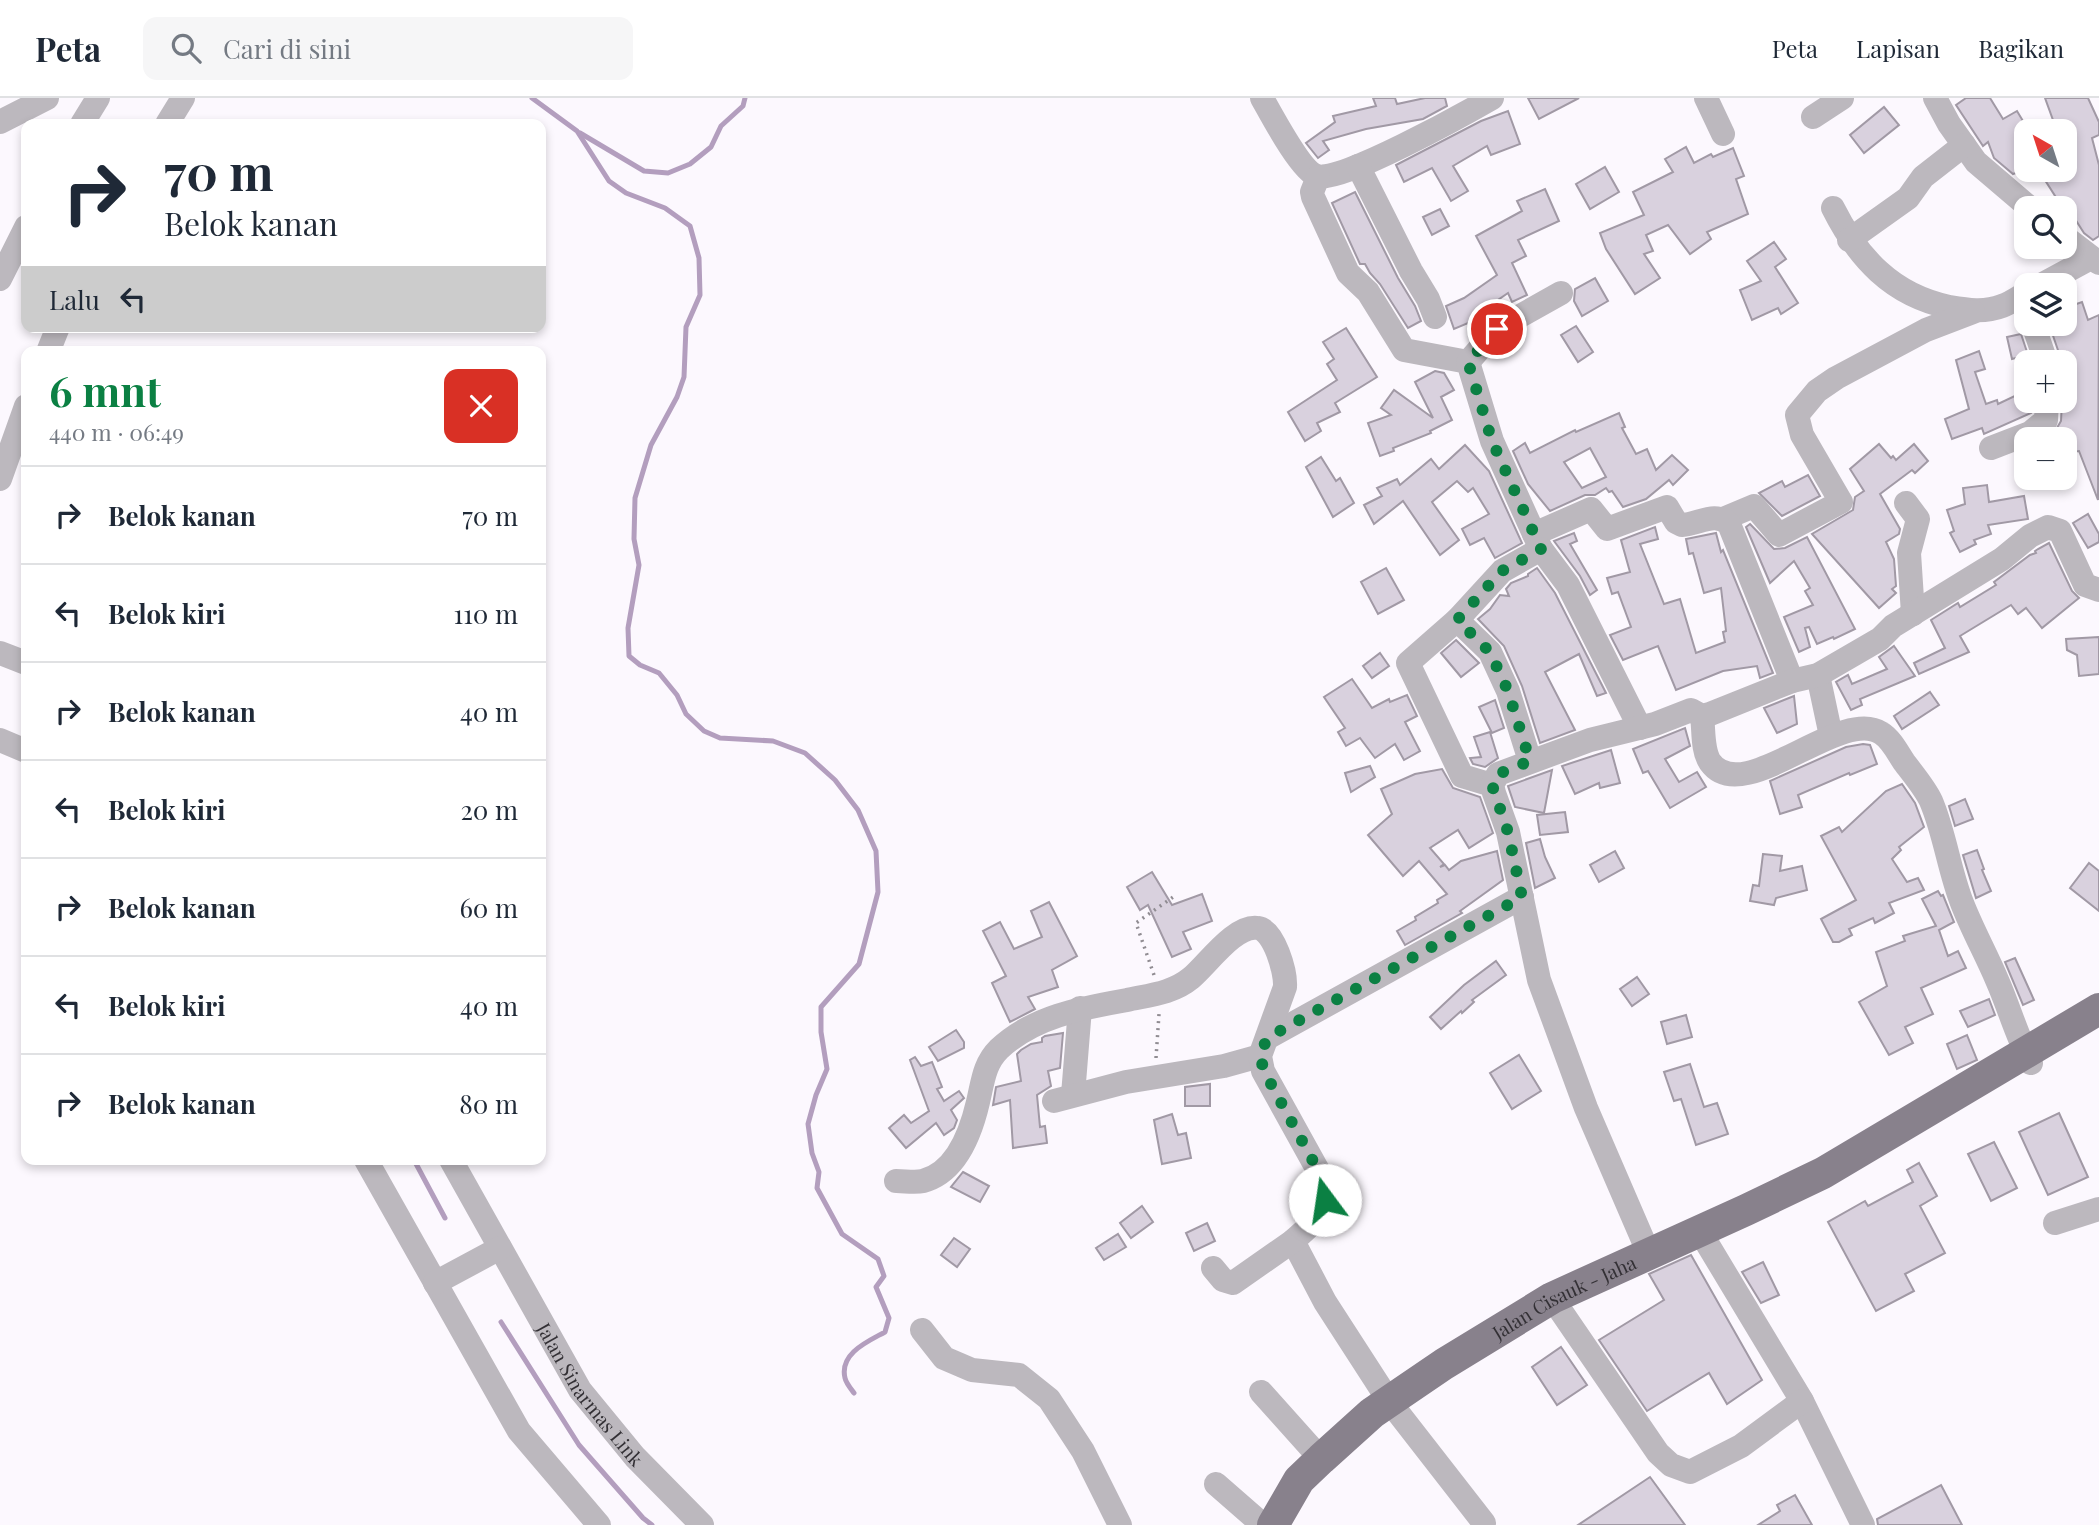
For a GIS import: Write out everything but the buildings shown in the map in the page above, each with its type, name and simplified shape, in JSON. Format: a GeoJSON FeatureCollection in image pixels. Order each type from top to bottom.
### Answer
{"type":"FeatureCollection","features":[{"type":"Feature","properties":{"kind":"main road"},"geometry":{"type":"LineString","coordinates":[[2029,1058],[2099,1009]]}},
{"type":"Feature","properties":{"kind":"main road"},"geometry":{"type":"LineString","coordinates":[[2029,1058],[2099,1021]]}},
{"type":"Feature","properties":{"kind":"main road","name":"Jalan Cisauk - Jaha"},"geometry":{"type":"LineString","coordinates":[[1273,1525],[1299,1480],[1372,1413],[1552,1298],[1823,1173],[1901,1127],[1938,1120],[2029,1058]]}},
{"type":"Feature","properties":{"kind":"street"},"geometry":{"type":"LineString","coordinates":[[0,122],[47,98]]}},
{"type":"Feature","properties":{"kind":"street"},"geometry":{"type":"LineString","coordinates":[[85,119],[98,98]]}},
{"type":"Feature","properties":{"kind":"street"},"geometry":{"type":"LineString","coordinates":[[170,119],[183,98]]}},
{"type":"Feature","properties":{"kind":"street"},"geometry":{"type":"LineString","coordinates":[[1262,98],[1288,143],[1311,173],[1318,177],[1358,166],[1458,107],[1492,98]]}},
{"type":"Feature","properties":{"kind":"street"},"geometry":{"type":"LineString","coordinates":[[1706,98],[1723,134]]}},
{"type":"Feature","properties":{"kind":"street"},"geometry":{"type":"LineString","coordinates":[[1813,117],[1842,98]]}},
{"type":"Feature","properties":{"kind":"street"},"geometry":{"type":"LineString","coordinates":[[1935,98],[1948,124],[1976,162],[2016,196]]}},
{"type":"Feature","properties":{"kind":"street"},"geometry":{"type":"LineString","coordinates":[[1849,240],[1909,198],[1923,177],[1964,145]]}},
{"type":"Feature","properties":{"kind":"street"},"geometry":{"type":"LineString","coordinates":[[1358,166],[1435,317]]}},
{"type":"Feature","properties":{"kind":"street"},"geometry":{"type":"LineString","coordinates":[[1318,177],[1312,192],[1313,197],[1348,273],[1368,292],[1404,350],[1468,362]]}},
{"type":"Feature","properties":{"kind":"street"},"geometry":{"type":"LineString","coordinates":[[1833,208],[1849,240],[1895,285],[1924,302],[1973,312]]}},
{"type":"Feature","properties":{"kind":"street"},"geometry":{"type":"LineString","coordinates":[[0,279],[21,236]]}},
{"type":"Feature","properties":{"kind":"street"},"geometry":{"type":"LineString","coordinates":[[2070,273],[2095,260],[2077,246]]}},
{"type":"Feature","properties":{"kind":"street"},"geometry":{"type":"LineString","coordinates":[[1468,362],[1497,329],[1561,293]]}},
{"type":"Feature","properties":{"kind":"street"},"geometry":{"type":"LineString","coordinates":[[1723,519],[1754,506],[1779,535],[1841,502],[1802,435],[1797,415],[1817,391],[1926,330],[1973,312],[2014,301]]}},
{"type":"Feature","properties":{"kind":"street"},"geometry":{"type":"LineString","coordinates":[[1468,362],[1492,441],[1538,542],[1568,585],[1640,728]]}},
{"type":"Feature","properties":{"kind":"street"},"geometry":{"type":"LineString","coordinates":[[1990,448],[2029,433],[2046,420],[2046,413]]}},
{"type":"Feature","properties":{"kind":"street"},"geometry":{"type":"LineString","coordinates":[[0,479],[21,420]]}},
{"type":"Feature","properties":{"kind":"street"},"geometry":{"type":"LineString","coordinates":[[1906,503],[1918,519],[1909,553],[1913,614]]}},
{"type":"Feature","properties":{"kind":"street"},"geometry":{"type":"LineString","coordinates":[[1492,785],[1462,776],[1409,667],[1411,659],[1457,620],[1502,571],[1538,542],[1591,509],[1607,529],[1667,507],[1679,525],[1715,517],[1730,524],[1792,681]]}},
{"type":"Feature","properties":{"kind":"street"},"geometry":{"type":"LineString","coordinates":[[1702,716],[1792,681],[1818,675],[1880,639],[1893,626],[2002,559],[2031,536],[2048,527],[2060,531],[2085,585],[2099,590]]}},
{"type":"Feature","properties":{"kind":"street"},"geometry":{"type":"LineString","coordinates":[[1457,620],[1490,652],[1508,691],[1530,761]]}},
{"type":"Feature","properties":{"kind":"street"},"geometry":{"type":"LineString","coordinates":[[0,653],[21,661]]}},
{"type":"Feature","properties":{"kind":"street"},"geometry":{"type":"LineString","coordinates":[[1818,675],[1831,736]]}},
{"type":"Feature","properties":{"kind":"street"},"geometry":{"type":"LineString","coordinates":[[1648,1254],[1586,1108],[1539,980],[1508,832],[1492,785],[1498,774],[1590,740],[1655,724],[1691,709],[1702,716]]}},
{"type":"Feature","properties":{"kind":"street"},"geometry":{"type":"LineString","coordinates":[[1702,716],[1709,761],[1717,769],[1732,774],[1756,771],[1790,758],[1831,736],[1863,726],[1881,733],[1892,744],[1930,800],[1962,902],[1997,978],[2029,1058]]}},
{"type":"Feature","properties":{"kind":"street"},"geometry":{"type":"LineString","coordinates":[[0,740],[21,749]]}},
{"type":"Feature","properties":{"kind":"street"},"geometry":{"type":"LineString","coordinates":[[1080,1009],[1064,1098],[1126,1082],[1224,1066],[1264,1047],[1522,897]]}},
{"type":"Feature","properties":{"kind":"street"},"geometry":{"type":"LineString","coordinates":[[896,1181],[922,1181],[937,1174],[956,1158],[966,1140],[988,1062],[1017,1033],[1071,1010],[1171,990],[1191,978],[1238,933],[1250,928],[1260,928],[1267,933],[1283,964],[1286,977],[1264,1047],[1264,1071],[1320,1174],[1326,1191],[1321,1212],[1293,1241],[1233,1283],[1223,1280],[1213,1268]]}},
{"type":"Feature","properties":{"kind":"street"},"geometry":{"type":"LineString","coordinates":[[369,1165],[519,1431],[599,1525]]}},
{"type":"Feature","properties":{"kind":"street","name":"Jalan Sinarmas Link"},"geometry":{"type":"LineString","coordinates":[[454,1165],[580,1390],[635,1457],[702,1525]]}},
{"type":"Feature","properties":{"kind":"street"},"geometry":{"type":"LineString","coordinates":[[2055,1223],[2099,1209]]}},
{"type":"Feature","properties":{"kind":"street"},"geometry":{"type":"LineString","coordinates":[[1699,1230],[1802,1401],[1863,1525]]}},
{"type":"Feature","properties":{"kind":"street"},"geometry":{"type":"LineString","coordinates":[[1293,1241],[1325,1302],[1389,1401],[1484,1522]]}},
{"type":"Feature","properties":{"kind":"street"},"geometry":{"type":"LineString","coordinates":[[435,1283],[500,1248]]}},
{"type":"Feature","properties":{"kind":"street"},"geometry":{"type":"LineString","coordinates":[[1552,1298],[1657,1453],[1671,1465],[1690,1472],[1741,1447],[1802,1401]]}},
{"type":"Feature","properties":{"kind":"street"},"geometry":{"type":"LineString","coordinates":[[922,1330],[944,1358],[972,1370],[1019,1376],[1049,1399],[1083,1451],[1120,1525]]}},
{"type":"Feature","properties":{"kind":"street"},"geometry":{"type":"LineString","coordinates":[[1261,1392],[1321,1459]]}},
{"type":"Feature","properties":{"kind":"street"},"geometry":{"type":"LineString","coordinates":[[1216,1484],[1263,1525]]}},
{"type":"Feature","properties":{"kind":"waterway"},"geometry":{"type":"LineString","coordinates":[[532,98],[577,131],[609,181],[626,193],[665,208],[690,226],[699,258],[700,295],[686,327],[684,377],[677,397],[651,445],[635,498],[634,539],[639,565],[628,628],[629,656],[640,665],[659,673],[677,695],[686,714],[704,731],[720,738],[773,741],[805,753],[835,780],[858,810],[876,851],[878,892],[859,964],[821,1007],[821,1032],[827,1069],[808,1124],[812,1153],[819,1172],[817,1188],[842,1234],[878,1259],[884,1276],[876,1287],[889,1318],[885,1332],[857,1349],[846,1362],[844,1369],[847,1384],[854,1393]]}},
{"type":"Feature","properties":{"kind":"waterway"},"geometry":{"type":"LineString","coordinates":[[580,133],[644,171],[668,173],[690,164],[711,147],[721,126],[743,106],[745,98]]}},
{"type":"Feature","properties":{"kind":"waterway"},"geometry":{"type":"LineString","coordinates":[[417,1165],[445,1218]]}},
{"type":"Feature","properties":{"kind":"waterway"},"geometry":{"type":"LineString","coordinates":[[501,1322],[579,1445],[652,1525]]}},
{"type":"Feature","properties":{"kind":"route"},"geometry":{"type":"LineString","coordinates":[[1325,1200],[1326,1191],[1320,1174],[1264,1071],[1260,1056],[1267,1038],[1522,897],[1508,832],[1492,785],[1498,774],[1530,761],[1508,691],[1490,652],[1457,620],[1502,571],[1541,549],[1492,441],[1468,362],[1497,329]]}}]}
